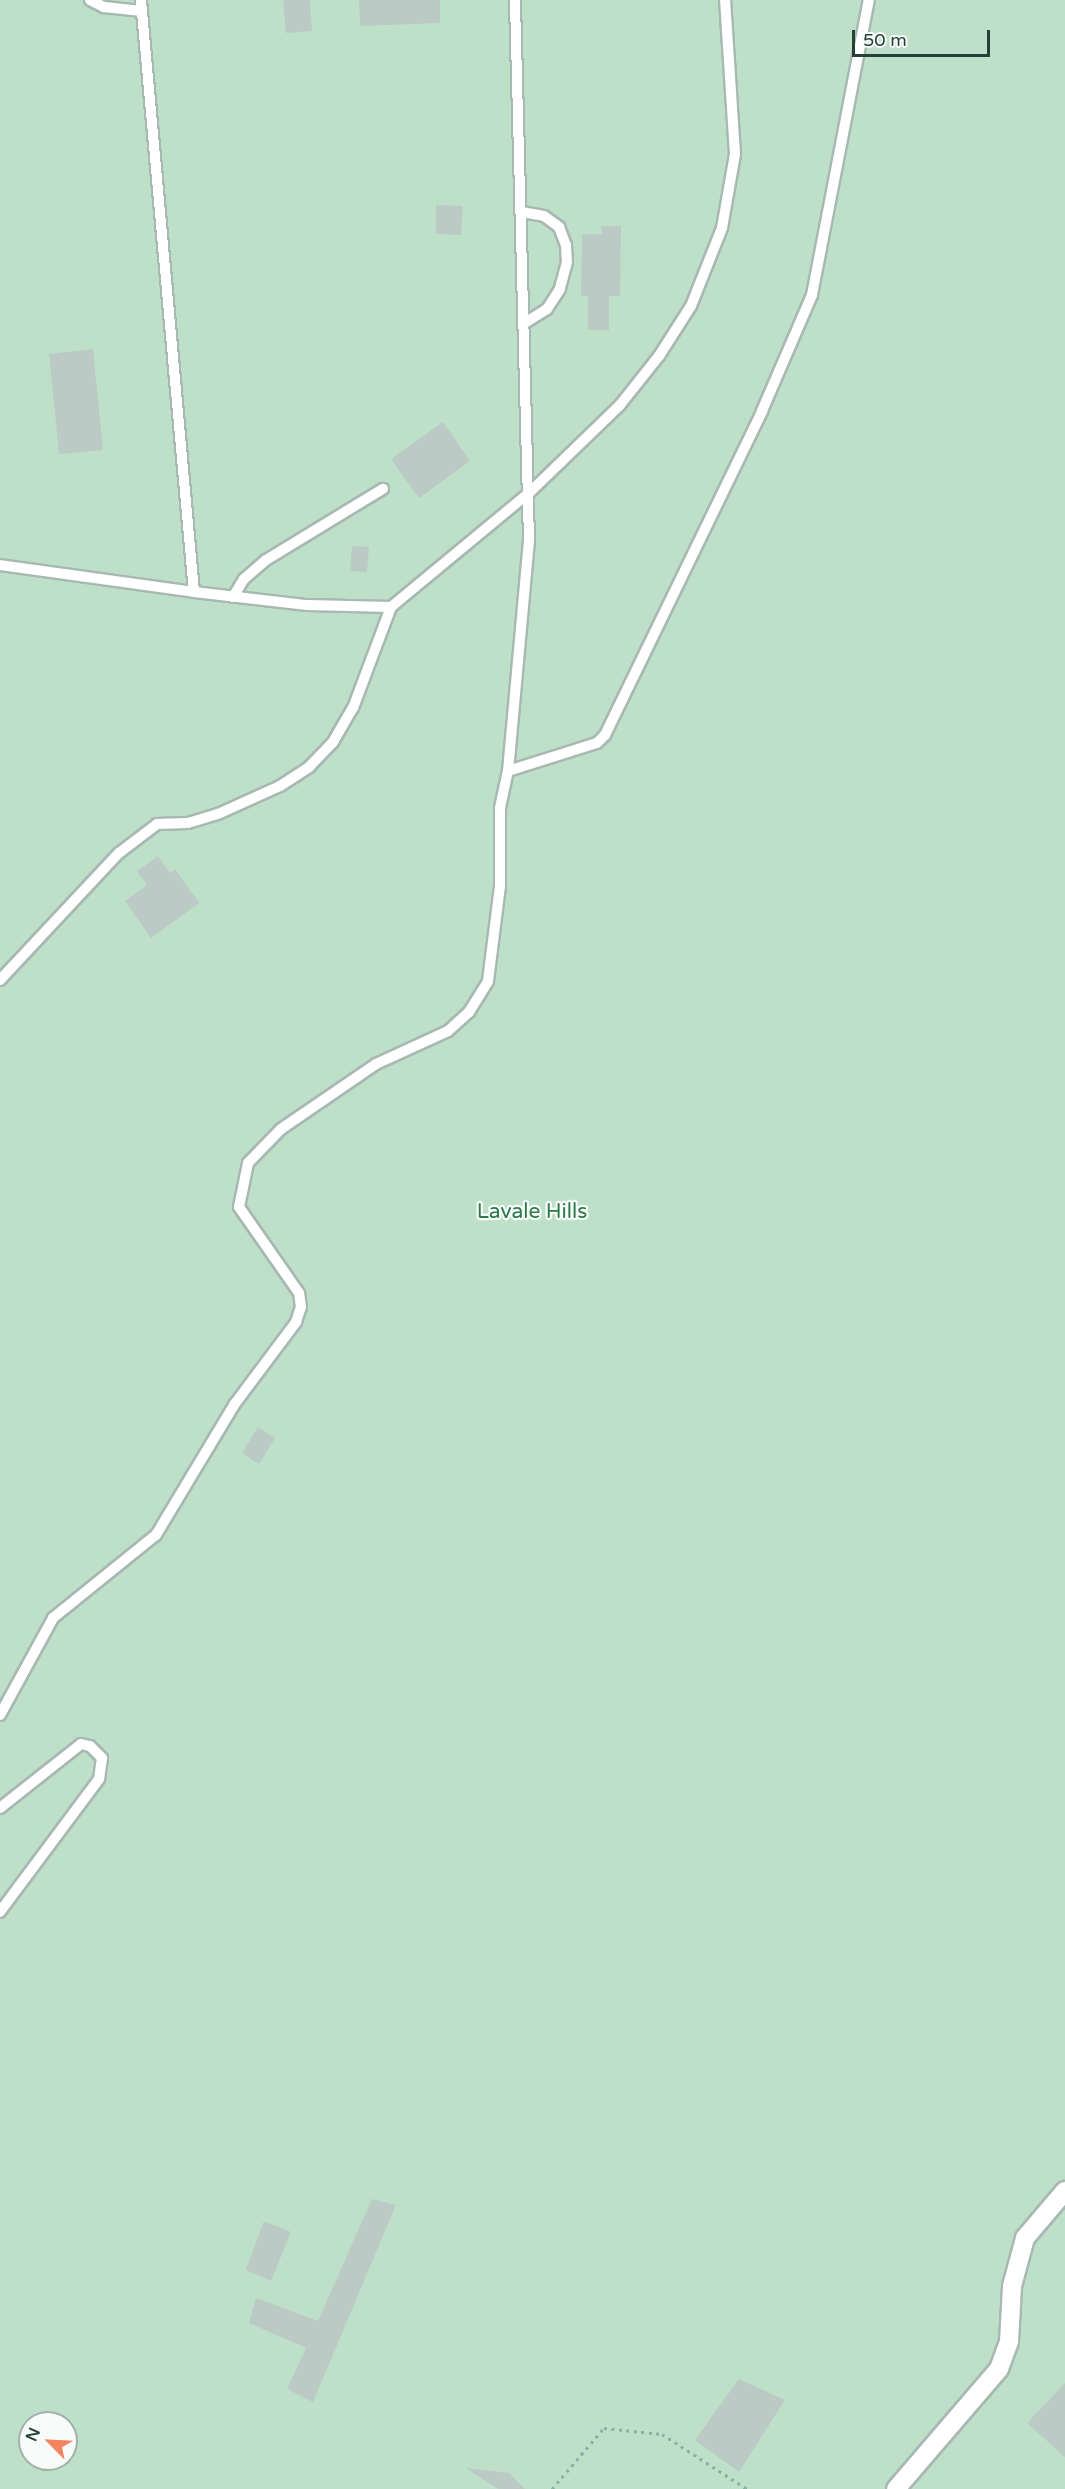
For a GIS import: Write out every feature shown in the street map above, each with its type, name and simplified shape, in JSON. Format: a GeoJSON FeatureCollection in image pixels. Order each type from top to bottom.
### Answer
{"type":"FeatureCollection","features":[{"type":"Feature","properties":{"kind":"street"},"geometry":{"type":"LineString","coordinates":[[896,2489],[999,2369],[1009,2342],[1012,2286],[1025,2238],[1065,2191]]}},
{"type":"Feature","properties":{"kind":"lane"},"geometry":{"type":"LineString","coordinates":[[90,0],[104,8],[141,5],[194,592]]}},
{"type":"Feature","properties":{"kind":"lane"},"geometry":{"type":"LineString","coordinates":[[0,1715],[53,1618],[156,1535],[234,1405],[299,1315],[299,1293],[239,1207],[248,1163],[281,1129],[376,1064],[448,1030],[481,997],[493,964],[500,886],[500,808],[507,771],[530,492],[515,0]]}},
{"type":"Feature","properties":{"kind":"lane"},"geometry":{"type":"LineString","coordinates":[[0,980],[119,853],[157,824],[188,823],[218,814],[280,786],[309,767],[333,742],[353,708],[391,607],[530,492],[620,405],[659,356],[691,306],[722,228],[735,154],[725,0]]}},
{"type":"Feature","properties":{"kind":"lane"},"geometry":{"type":"LineString","coordinates":[[507,771],[597,743],[605,735],[762,411],[812,296],[869,0]]}},
{"type":"Feature","properties":{"kind":"lane"},"geometry":{"type":"LineString","coordinates":[[522,212],[544,216],[559,227],[566,245],[567,262],[560,289],[547,309],[525,323]]}},
{"type":"Feature","properties":{"kind":"lane"},"geometry":{"type":"LineString","coordinates":[[233,597],[244,579],[266,560],[383,489]]}},
{"type":"Feature","properties":{"kind":"lane"},"geometry":{"type":"LineString","coordinates":[[0,565],[307,605],[391,607]]}},
{"type":"Feature","properties":{"kind":"lane"},"geometry":{"type":"LineString","coordinates":[[0,1808],[81,1744],[90,1746],[102,1758],[99,1779],[0,1912]]}},
{"type":"Feature","properties":{"kind":"path"},"geometry":{"type":"LineString","coordinates":[[552,2489],[604,2428],[662,2434],[747,2489]]}},
{"type":"Feature","properties":{"kind":"green space","name":"Lavale Hills"},"geometry":{"type":"Polygon","coordinates":[[[0,0],[1065,0],[1065,2489],[0,2489],[0,0]]]}},
{"type":"Feature","properties":{"kind":"building"},"geometry":{"type":"Polygon","coordinates":[[[283,0],[310,0],[312,31],[286,33],[283,0]]]}},
{"type":"Feature","properties":{"kind":"building"},"geometry":{"type":"Polygon","coordinates":[[[359,0],[440,0],[440,23],[360,26],[359,0]]]}},
{"type":"Feature","properties":{"kind":"building"},"geometry":{"type":"Polygon","coordinates":[[[436,205],[463,206],[461,235],[436,234],[436,205]]]}},
{"type":"Feature","properties":{"kind":"building"},"geometry":{"type":"Polygon","coordinates":[[[601,226],[621,226],[620,296],[609,296],[609,330],[588,330],[588,296],[581,296],[582,234],[602,234],[601,226]]]}},
{"type":"Feature","properties":{"kind":"building"},"geometry":{"type":"Polygon","coordinates":[[[93,349],[103,450],[59,454],[49,354],[93,349]]]}},
{"type":"Feature","properties":{"kind":"building"},"geometry":{"type":"Polygon","coordinates":[[[443,422],[470,461],[419,498],[391,459],[443,422]]]}},
{"type":"Feature","properties":{"kind":"building"},"geometry":{"type":"Polygon","coordinates":[[[352,546],[369,547],[367,572],[350,571],[352,546]]]}},
{"type":"Feature","properties":{"kind":"building"},"geometry":{"type":"Polygon","coordinates":[[[158,856],[170,873],[175,869],[199,903],[151,938],[125,901],[147,885],[137,871],[158,856]]]}},
{"type":"Feature","properties":{"kind":"building"},"geometry":{"type":"Polygon","coordinates":[[[258,1427],[275,1438],[259,1464],[242,1453],[258,1427]]]}},
{"type":"Feature","properties":{"kind":"building"},"geometry":{"type":"Polygon","coordinates":[[[372,2199],[396,2205],[313,2402],[287,2389],[306,2348],[249,2323],[256,2298],[318,2321],[372,2199]]]}},
{"type":"Feature","properties":{"kind":"building"},"geometry":{"type":"Polygon","coordinates":[[[264,2221],[291,2232],[271,2281],[246,2270],[264,2221]]]}},
{"type":"Feature","properties":{"kind":"building"},"geometry":{"type":"Polygon","coordinates":[[[739,2379],[785,2400],[739,2472],[695,2440],[739,2379]]]}},
{"type":"Feature","properties":{"kind":"building"},"geometry":{"type":"Polygon","coordinates":[[[1065,2383],[1065,2457],[1027,2423],[1065,2383]]]}},
{"type":"Feature","properties":{"kind":"building"},"geometry":{"type":"Polygon","coordinates":[[[466,2468],[509,2473],[525,2489],[498,2489],[466,2468]]]}}]}
